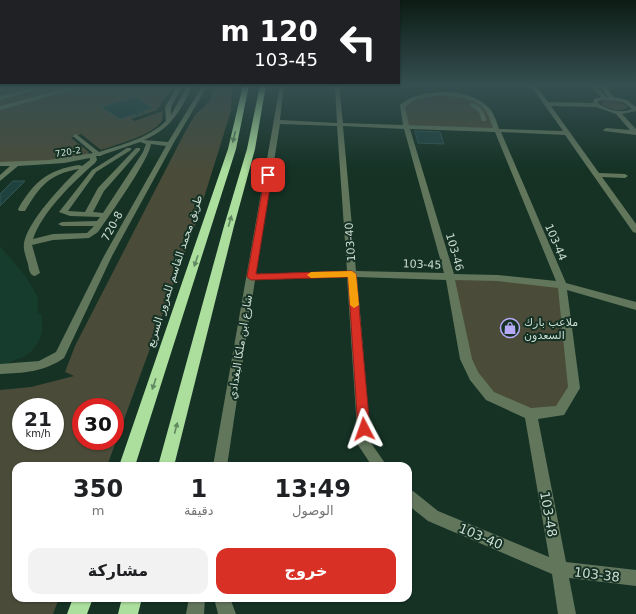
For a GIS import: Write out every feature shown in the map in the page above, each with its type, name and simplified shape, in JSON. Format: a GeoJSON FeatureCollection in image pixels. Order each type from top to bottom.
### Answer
{"type":"FeatureCollection","features":[{"type":"Feature","properties":{"kind":"highway","name":"طريق محمد القاسم للمرور السريع"},"geometry":{"type":"LineString","coordinates":[[128,462],[208,224],[232,148],[239,114]]}},
{"type":"Feature","properties":{"kind":"highway"},"geometry":{"type":"LineString","coordinates":[[167,462],[229,226],[251,149],[258,114]]}},
{"type":"Feature","properties":{"kind":"highway"},"geometry":{"type":"LineString","coordinates":[[77,614],[81,602]]}},
{"type":"Feature","properties":{"kind":"highway"},"geometry":{"type":"LineString","coordinates":[[128,614],[131,602]]}},
{"type":"Feature","properties":{"kind":"street"},"geometry":{"type":"LineString","coordinates":[[168,114],[169,121]]}},
{"type":"Feature","properties":{"kind":"street"},"geometry":{"type":"LineString","coordinates":[[106,215],[66,214],[63,212],[90,175],[99,167],[140,145],[169,121],[173,114]]}},
{"type":"Feature","properties":{"kind":"street","name":"720-8"},"geometry":{"type":"LineString","coordinates":[[0,369],[40,366],[54,360],[64,350],[108,256],[189,114]]}},
{"type":"Feature","properties":{"kind":"street","name":"شارع ابن ملكا البغدادي"},"geometry":{"type":"LineString","coordinates":[[221,462],[279,114]]}},
{"type":"Feature","properties":{"kind":"street","name":"103-40"},"geometry":{"type":"LineString","coordinates":[[340,114],[366,445],[377,462]]}},
{"type":"Feature","properties":{"kind":"street","name":"103-46"},"geometry":{"type":"LineString","coordinates":[[404,114],[450,277],[466,359],[474,376],[490,396],[531,414]]}},
{"type":"Feature","properties":{"kind":"street"},"geometry":{"type":"LineString","coordinates":[[484,120],[485,114]]}},
{"type":"Feature","properties":{"kind":"street","name":"103-44"},"geometry":{"type":"LineString","coordinates":[[487,114],[497,129],[562,285],[574,388],[560,411],[531,414]]}},
{"type":"Feature","properties":{"kind":"street"},"geometry":{"type":"LineString","coordinates":[[554,114],[598,174],[636,230]]}},
{"type":"Feature","properties":{"kind":"street"},"geometry":{"type":"LineString","coordinates":[[621,114],[636,132]]}},
{"type":"Feature","properties":{"kind":"street"},"geometry":{"type":"LineString","coordinates":[[622,114],[636,124]]}},
{"type":"Feature","properties":{"kind":"street"},"geometry":{"type":"LineString","coordinates":[[278,122],[497,129],[568,133]]}},
{"type":"Feature","properties":{"kind":"street"},"geometry":{"type":"LineString","coordinates":[[606,130],[636,132]]}},
{"type":"Feature","properties":{"kind":"street"},"geometry":{"type":"LineString","coordinates":[[36,273],[29,252],[28,243],[31,235],[45,213],[78,174],[94,160],[96,155],[76,136]]}},
{"type":"Feature","properties":{"kind":"street"},"geometry":{"type":"LineString","coordinates":[[88,214],[101,190],[140,145],[170,144]]}},
{"type":"Feature","properties":{"kind":"street"},"geometry":{"type":"LineString","coordinates":[[28,243],[53,237],[89,235],[95,230],[146,152],[140,145]]}},
{"type":"Feature","properties":{"kind":"street","name":"720-2"},"geometry":{"type":"LineString","coordinates":[[0,164],[57,163],[140,145]]}},
{"type":"Feature","properties":{"kind":"street"},"geometry":{"type":"LineString","coordinates":[[0,179],[16,164]]}},
{"type":"Feature","properties":{"kind":"street"},"geometry":{"type":"LineString","coordinates":[[22,209],[42,182],[50,175],[65,169],[87,166]]}},
{"type":"Feature","properties":{"kind":"street"},"geometry":{"type":"LineString","coordinates":[[78,174],[90,175]]}},
{"type":"Feature","properties":{"kind":"street"},"geometry":{"type":"LineString","coordinates":[[598,174],[625,176]]}},
{"type":"Feature","properties":{"kind":"street"},"geometry":{"type":"LineString","coordinates":[[62,224],[100,223]]}},
{"type":"Feature","properties":{"kind":"street","name":"103-45"},"geometry":{"type":"LineString","coordinates":[[251,277],[352,274],[498,278],[562,285],[636,306]]}},
{"type":"Feature","properties":{"kind":"street","name":"103-48"},"geometry":{"type":"LineString","coordinates":[[531,414],[567,614]]}},
{"type":"Feature","properties":{"kind":"street","name":"103-40"},"geometry":{"type":"LineString","coordinates":[[412,499],[433,516],[559,569]]}},
{"type":"Feature","properties":{"kind":"street","name":"103-38"},"geometry":{"type":"LineString","coordinates":[[559,569],[636,578]]}},
{"type":"Feature","properties":{"kind":"street"},"geometry":{"type":"LineString","coordinates":[[195,614],[197,602]]}},
{"type":"Feature","properties":{"kind":"street"},"geometry":{"type":"LineString","coordinates":[[224,602],[228,614]]}},
{"type":"Feature","properties":{"kind":"shaded area"},"geometry":{"type":"Polygon","coordinates":[[[0,114],[146,114],[131,119],[135,121],[156,114],[163,114],[162,120],[158,125],[143,135],[101,150],[81,134],[71,138],[89,152],[88,154],[60,160],[0,163],[0,114]]]}},
{"type":"Feature","properties":{"kind":"shaded area"},"geometry":{"type":"Polygon","coordinates":[[[196,114],[230,114],[197,220],[124,420],[124,398],[72,398],[72,450],[113,450],[108,462],[12,462],[12,602],[58,602],[53,614],[0,614],[0,390],[31,387],[74,376],[65,372],[75,346],[185,132],[196,114]]]}},
{"type":"Feature","properties":{"kind":"shaded area"},"geometry":{"type":"Polygon","coordinates":[[[405,114],[490,114],[497,129],[409,125],[405,114]]]}},
{"type":"Feature","properties":{"kind":"shaded area"},"geometry":{"type":"Polygon","coordinates":[[[0,246],[26,277],[37,296],[37,312],[42,315],[42,333],[31,352],[23,357],[0,366],[0,246]]]}},
{"type":"Feature","properties":{"kind":"shaded area"},"geometry":{"type":"Polygon","coordinates":[[[450,277],[562,285],[574,388],[560,411],[531,414],[490,396],[474,376],[450,277]]]}},
{"type":"Feature","properties":{"kind":"building"},"geometry":{"type":"Polygon","coordinates":[[[112,114],[139,114],[140,116],[133,114],[136,117],[130,115],[120,119],[112,114]]]}},
{"type":"Feature","properties":{"kind":"building"},"geometry":{"type":"Polygon","coordinates":[[[415,131],[440,132],[444,144],[418,143],[415,131]]]}},
{"type":"Feature","properties":{"kind":"building"},"geometry":{"type":"Polygon","coordinates":[[[13,181],[25,181],[0,206],[0,194],[13,181]]]}},
{"type":"Feature","properties":{"kind":"slow traffic"},"geometry":{"type":"LineString","coordinates":[[311,275],[352,274],[354,305]]}},
{"type":"Feature","properties":{"kind":"place","name":"ملاعب بارك السعدون"},"geometry":{"type":"Point","coordinates":[510,328]}},
{"type":"Feature","properties":{"kind":"route"},"geometry":{"type":"LineString","coordinates":[[268,175],[251,277],[352,274],[364,429]]}}]}
